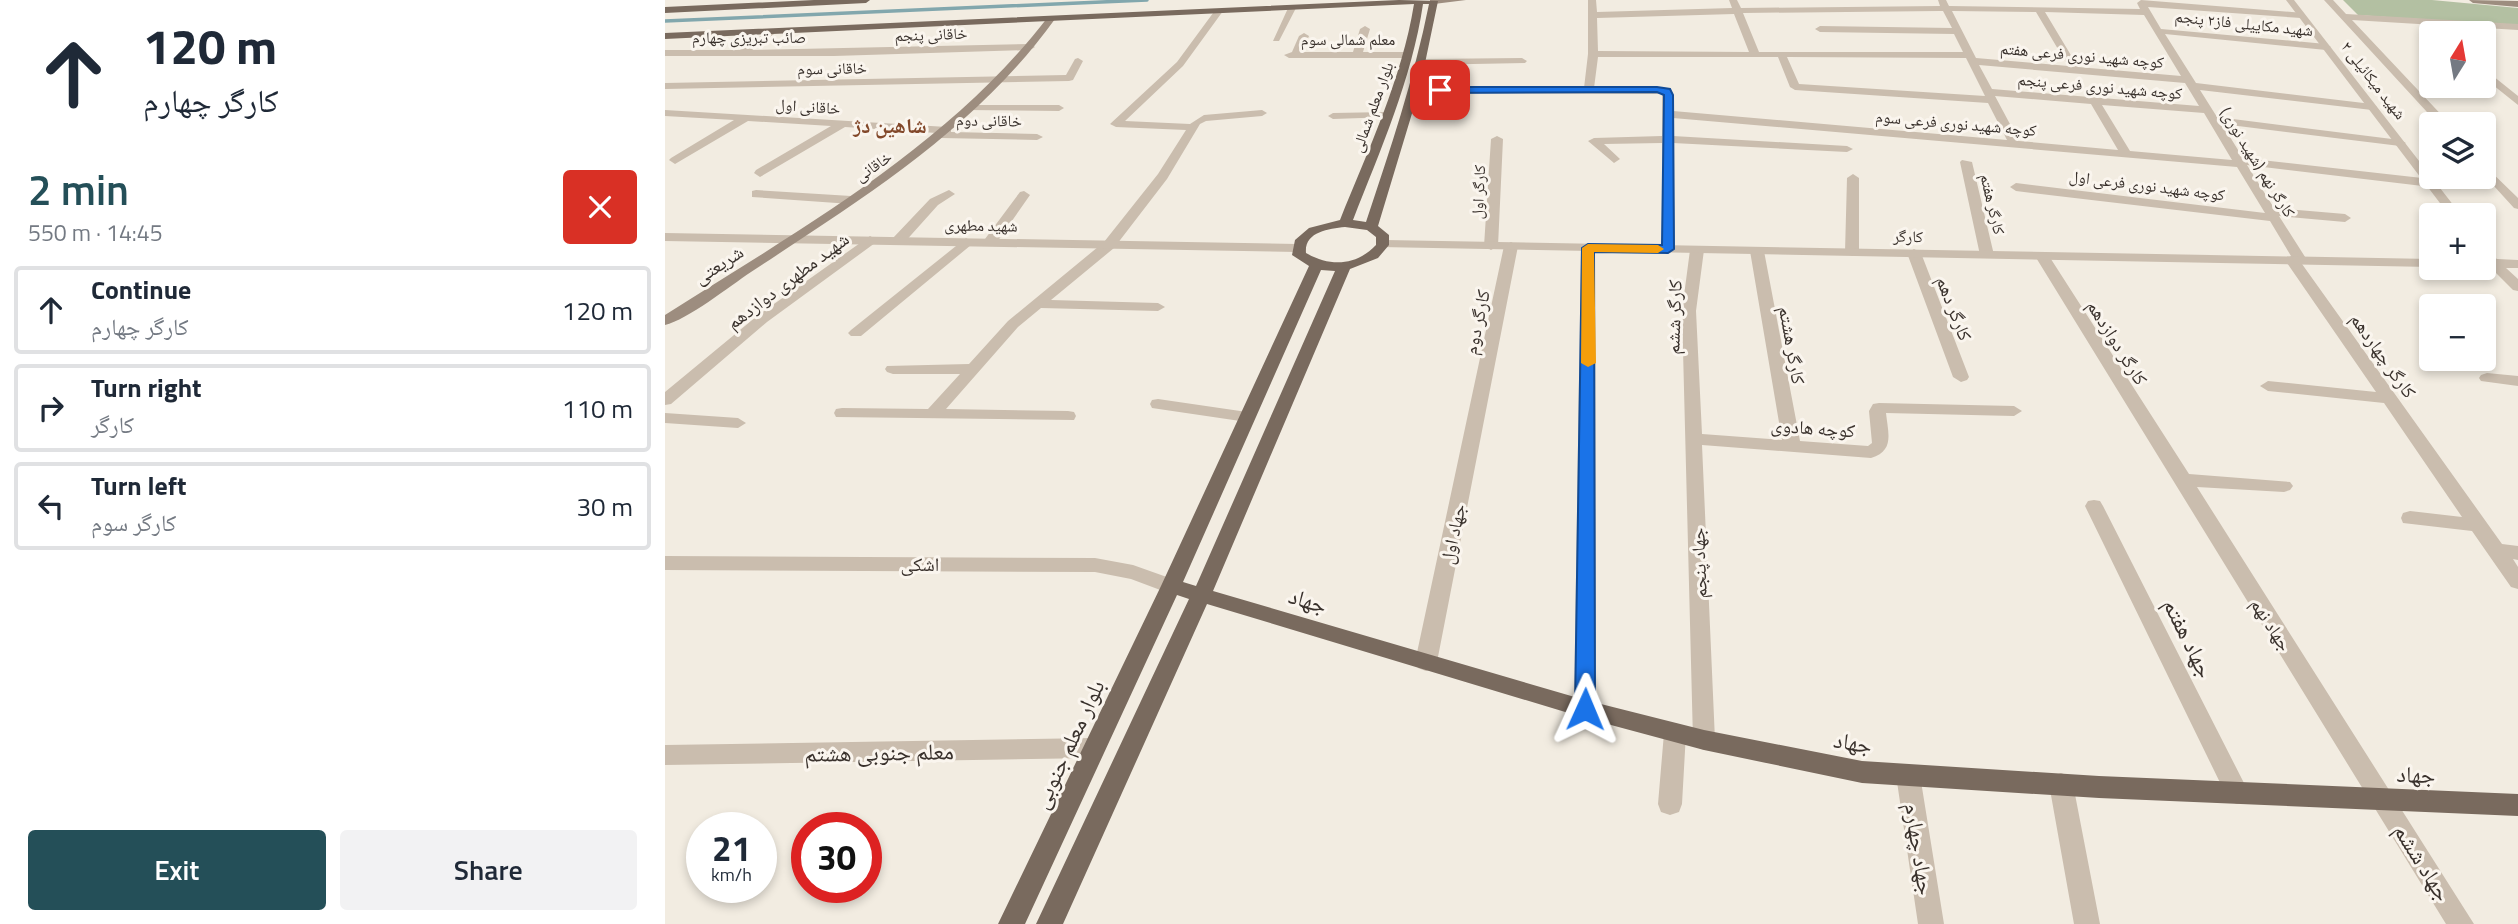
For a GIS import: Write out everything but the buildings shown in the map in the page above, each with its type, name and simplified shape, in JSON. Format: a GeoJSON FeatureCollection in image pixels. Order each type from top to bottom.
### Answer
{"type":"FeatureCollection","features":[{"type":"Feature","properties":{"kind":"main road"},"geometry":{"type":"LineString","coordinates":[[665,7],[756,0]]}},
{"type":"Feature","properties":{"kind":"main road"},"geometry":{"type":"LineString","coordinates":[[665,7],[866,0]]}},
{"type":"Feature","properties":{"kind":"main road"},"geometry":{"type":"LineString","coordinates":[[665,36],[1462,0]]}},
{"type":"Feature","properties":{"kind":"main road"},"geometry":{"type":"LineString","coordinates":[[2473,0],[2518,4]]}},
{"type":"Feature","properties":{"kind":"main road","name":"بلوار معلم شمالی"},"geometry":{"type":"LineString","coordinates":[[1345,223],[1387,114],[1419,14],[1427,1]]}},
{"type":"Feature","properties":{"kind":"main road","name":"بلوار معلم شمالی"},"geometry":{"type":"LineString","coordinates":[[1371,226],[1426,48],[1427,1]]}},
{"type":"Feature","properties":{"kind":"main road"},"geometry":{"type":"LineString","coordinates":[[1381,4],[1403,7],[1419,14]]}},
{"type":"Feature","properties":{"kind":"main road","name":"خاقانی"},"geometry":{"type":"LineString","coordinates":[[792,239],[922,151],[944,133],[1001,80],[1051,19]]}},
{"type":"Feature","properties":{"kind":"main road"},"geometry":{"type":"LineString","coordinates":[[1408,51],[1426,48]]}},
{"type":"Feature","properties":{"kind":"main road"},"geometry":{"type":"LineString","coordinates":[[1345,223],[1371,226],[1380,231],[1385,244],[1371,258],[1345,266],[1316,265],[1299,255],[1297,248],[1307,234],[1318,228],[1345,223]]}},
{"type":"Feature","properties":{"kind":"main road","name":"شریعتی"},"geometry":{"type":"LineString","coordinates":[[665,321],[792,239]]}},
{"type":"Feature","properties":{"kind":"main road","name":"بلوار معلم جنوبی"},"geometry":{"type":"LineString","coordinates":[[1011,924],[1171,586],[1316,265]]}},
{"type":"Feature","properties":{"kind":"main road"},"geometry":{"type":"LineString","coordinates":[[1049,924],[1201,596],[1345,266]]}},
{"type":"Feature","properties":{"kind":"main road"},"geometry":{"type":"LineString","coordinates":[[1171,586],[1201,596]]}},
{"type":"Feature","properties":{"kind":"main road","name":"جهاد"},"geometry":{"type":"LineString","coordinates":[[1201,596],[1675,733],[1862,772],[2237,793],[2518,805]]}},
{"type":"Feature","properties":{"kind":"street"},"geometry":{"type":"LineString","coordinates":[[1589,89],[1593,54],[1593,0]]}},
{"type":"Feature","properties":{"kind":"street"},"geometry":{"type":"LineString","coordinates":[[1733,0],[1755,54]]}},
{"type":"Feature","properties":{"kind":"street","name":"شهید میکائیلی ۲"},"geometry":{"type":"LineString","coordinates":[[2290,0],[2419,168]]}},
{"type":"Feature","properties":{"kind":"street"},"geometry":{"type":"LineString","coordinates":[[2329,0],[2433,112]]}},
{"type":"Feature","properties":{"kind":"street"},"geometry":{"type":"LineString","coordinates":[[1593,15],[1738,10],[1805,4],[1944,3],[2038,8],[2142,5],[2301,15]]}},
{"type":"Feature","properties":{"kind":"street"},"geometry":{"type":"LineString","coordinates":[[1944,3],[2015,145]]}},
{"type":"Feature","properties":{"kind":"street"},"geometry":{"type":"LineString","coordinates":[[1805,4],[1828,42]]}},
{"type":"Feature","properties":{"kind":"street","name":"کارگر نهم (شهید نوری)"},"geometry":{"type":"LineString","coordinates":[[2142,5],[2272,215],[2296,260]]}},
{"type":"Feature","properties":{"kind":"street"},"geometry":{"type":"LineString","coordinates":[[1276,39],[1292,8]]}},
{"type":"Feature","properties":{"kind":"street"},"geometry":{"type":"LineString","coordinates":[[2038,8],[2075,70]]}},
{"type":"Feature","properties":{"kind":"street"},"geometry":{"type":"LineString","coordinates":[[1192,127],[1116,124],[1180,64],[1219,11]]}},
{"type":"Feature","properties":{"kind":"street"},"geometry":{"type":"LineString","coordinates":[[2344,17],[2419,22]]}},
{"type":"Feature","properties":{"kind":"street"},"geometry":{"type":"LineString","coordinates":[[2496,26],[2518,27]]}},
{"type":"Feature","properties":{"kind":"street"},"geometry":{"type":"LineString","coordinates":[[1357,55],[1365,29]]}},
{"type":"Feature","properties":{"kind":"street"},"geometry":{"type":"LineString","coordinates":[[1593,54],[1781,54],[1828,42],[1958,31]]}},
{"type":"Feature","properties":{"kind":"street","name":"شهید مکاییلی فاز۲ پنجم"},"geometry":{"type":"LineString","coordinates":[[2158,31],[2326,47]]}},
{"type":"Feature","properties":{"kind":"street"},"geometry":{"type":"LineString","coordinates":[[742,53],[771,32]]}},
{"type":"Feature","properties":{"kind":"street","name":"معلم شمالی سوم"},"geometry":{"type":"LineString","coordinates":[[1304,36],[1293,55],[1357,55],[1408,51]]}},
{"type":"Feature","properties":{"kind":"street","name":"کوچه شهید نوری فرعی هفتم"},"geometry":{"type":"LineString","coordinates":[[1828,42],[2190,83],[2372,107]]}},
{"type":"Feature","properties":{"kind":"street","name":"خاقانی پنجم"},"geometry":{"type":"LineString","coordinates":[[834,53],[1030,47]]}},
{"type":"Feature","properties":{"kind":"street","name":"صائب تبریزی چهارم"},"geometry":{"type":"LineString","coordinates":[[665,53],[834,53]]}},
{"type":"Feature","properties":{"kind":"street","name":"کوچه شهید نوری فرعی پنجم"},"geometry":{"type":"LineString","coordinates":[[1781,54],[1795,87],[2095,101],[2400,143]]}},
{"type":"Feature","properties":{"kind":"street","name":"خاقانی سوم"},"geometry":{"type":"LineString","coordinates":[[665,86],[1069,78],[1079,61]]}},
{"type":"Feature","properties":{"kind":"street"},"geometry":{"type":"LineString","coordinates":[[1422,62],[1522,61]]}},
{"type":"Feature","properties":{"kind":"street"},"geometry":{"type":"LineString","coordinates":[[2496,83],[2518,102]]}},
{"type":"Feature","properties":{"kind":"street"},"geometry":{"type":"LineString","coordinates":[[1415,90],[1667,91],[1668,249]]}},
{"type":"Feature","properties":{"kind":"street"},"geometry":{"type":"LineString","coordinates":[[2095,101],[2126,154]]}},
{"type":"Feature","properties":{"kind":"street"},"geometry":{"type":"LineString","coordinates":[[971,108],[1059,108]]}},
{"type":"Feature","properties":{"kind":"street","name":"خاقانی اول"},"geometry":{"type":"LineString","coordinates":[[665,113],[944,133]]}},
{"type":"Feature","properties":{"kind":"street"},"geometry":{"type":"LineString","coordinates":[[933,414],[1013,324],[1109,244],[1163,176],[1192,127],[1203,118],[1262,113]]}},
{"type":"Feature","properties":{"kind":"street"},"geometry":{"type":"LineString","coordinates":[[1333,117],[1387,114]]}},
{"type":"Feature","properties":{"kind":"street","name":"کوچه شهید نوری فرعی سوم"},"geometry":{"type":"LineString","coordinates":[[1668,114],[2240,163],[2419,182]]}},
{"type":"Feature","properties":{"kind":"street"},"geometry":{"type":"LineString","coordinates":[[675,160],[749,118]]}},
{"type":"Feature","properties":{"kind":"street"},"geometry":{"type":"LineString","coordinates":[[761,173],[843,124]]}},
{"type":"Feature","properties":{"kind":"street","name":"خاقانی دوم"},"geometry":{"type":"LineString","coordinates":[[944,133],[1037,137]]}},
{"type":"Feature","properties":{"kind":"street","name":"کارگر اول"},"geometry":{"type":"LineString","coordinates":[[1491,246],[1497,139]]}},
{"type":"Feature","properties":{"kind":"street"},"geometry":{"type":"LineString","coordinates":[[1613,159],[1594,141],[1668,139],[1847,149]]}},
{"type":"Feature","properties":{"kind":"street","name":"کارگر هفتم"},"geometry":{"type":"LineString","coordinates":[[1966,162],[1987,255]]}},
{"type":"Feature","properties":{"kind":"street"},"geometry":{"type":"LineString","coordinates":[[1852,252],[1853,178]]}},
{"type":"Feature","properties":{"kind":"street"},"geometry":{"type":"LineString","coordinates":[[2496,181],[2518,205]]}},
{"type":"Feature","properties":{"kind":"street","name":"کوچه شهید نوری فرعی اول"},"geometry":{"type":"LineString","coordinates":[[2016,187],[2272,215],[2344,218]]}},
{"type":"Feature","properties":{"kind":"street"},"geometry":{"type":"LineString","coordinates":[[756,194],[851,200]]}},
{"type":"Feature","properties":{"kind":"street"},"geometry":{"type":"LineString","coordinates":[[898,241],[934,202],[949,194]]}},
{"type":"Feature","properties":{"kind":"street"},"geometry":{"type":"LineString","coordinates":[[990,242],[1024,195]]}},
{"type":"Feature","properties":{"kind":"street","name":"شهید مطهری"},"geometry":{"type":"LineString","coordinates":[[665,237],[1297,248]]}},
{"type":"Feature","properties":{"kind":"street","name":"شهید مطهری دوازدهم"},"geometry":{"type":"LineString","coordinates":[[665,400],[762,320],[870,240]]}},
{"type":"Feature","properties":{"kind":"street"},"geometry":{"type":"LineString","coordinates":[[856,333],[966,242]]}},
{"type":"Feature","properties":{"kind":"street","name":"کارگر"},"geometry":{"type":"LineString","coordinates":[[1385,244],[2419,262]]}},
{"type":"Feature","properties":{"kind":"street","name":"کارگر دوم"},"geometry":{"type":"LineString","coordinates":[[1478,406],[1511,246]]}},
{"type":"Feature","properties":{"kind":"street"},"geometry":{"type":"LineString","coordinates":[[1585,709],[1588,248]]}},
{"type":"Feature","properties":{"kind":"street","name":"کارگر ششم"},"geometry":{"type":"LineString","coordinates":[[1691,385],[1689,311],[1697,250]]}},
{"type":"Feature","properties":{"kind":"street","name":"کارگر هشتم"},"geometry":{"type":"LineString","coordinates":[[1757,251],[1792,446]]}},
{"type":"Feature","properties":{"kind":"street","name":"کارگر دهم"},"geometry":{"type":"LineString","coordinates":[[1914,253],[1961,377]]}},
{"type":"Feature","properties":{"kind":"street","name":"کارگر دوازدهم"},"geometry":{"type":"LineString","coordinates":[[2042,256],[2160,448]]}},
{"type":"Feature","properties":{"kind":"street","name":"کارگر چهاردهم"},"geometry":{"type":"LineString","coordinates":[[2296,260],[2388,398],[2518,582]]}},
{"type":"Feature","properties":{"kind":"street"},"geometry":{"type":"LineString","coordinates":[[2496,261],[2518,264]]}},
{"type":"Feature","properties":{"kind":"street"},"geometry":{"type":"LineString","coordinates":[[2496,268],[2518,287]]}},
{"type":"Feature","properties":{"kind":"street"},"geometry":{"type":"LineString","coordinates":[[1037,304],[1158,307]]}},
{"type":"Feature","properties":{"kind":"street"},"geometry":{"type":"LineString","coordinates":[[893,369],[973,369]]}},
{"type":"Feature","properties":{"kind":"street"},"geometry":{"type":"LineString","coordinates":[[2487,378],[2518,381]]}},
{"type":"Feature","properties":{"kind":"street","name":"جهاد پنجم"},"geometry":{"type":"LineString","coordinates":[[1691,385],[1704,740]]}},
{"type":"Feature","properties":{"kind":"street"},"geometry":{"type":"LineString","coordinates":[[2268,386],[2388,398]]}},
{"type":"Feature","properties":{"kind":"street"},"geometry":{"type":"LineString","coordinates":[[1158,404],[1247,417]]}},
{"type":"Feature","properties":{"kind":"street","name":"جهاد اول"},"geometry":{"type":"LineString","coordinates":[[1426,662],[1478,406]]}},
{"type":"Feature","properties":{"kind":"street","name":"کوچه هادوی"},"geometry":{"type":"LineString","coordinates":[[1693,439],[1871,452],[1881,443],[1877,411],[1885,407],[2014,411]]}},
{"type":"Feature","properties":{"kind":"street"},"geometry":{"type":"LineString","coordinates":[[842,413],[1068,415]]}},
{"type":"Feature","properties":{"kind":"street"},"geometry":{"type":"LineString","coordinates":[[665,418],[738,422]]}},
{"type":"Feature","properties":{"kind":"street","name":"جهاد نهم"},"geometry":{"type":"LineString","coordinates":[[2160,448],[2384,799]]}},
{"type":"Feature","properties":{"kind":"street"},"geometry":{"type":"LineString","coordinates":[[2181,480],[2284,486]]}},
{"type":"Feature","properties":{"kind":"street","name":"جهاد هفتم"},"geometry":{"type":"LineString","coordinates":[[2094,506],[2237,793]]}},
{"type":"Feature","properties":{"kind":"street"},"geometry":{"type":"LineString","coordinates":[[2410,518],[2478,526]]}},
{"type":"Feature","properties":{"kind":"street"},"geometry":{"type":"LineString","coordinates":[[2494,550],[2518,553]]}},
{"type":"Feature","properties":{"kind":"street","name":"اشکی"},"geometry":{"type":"LineString","coordinates":[[665,563],[1095,565],[1133,572],[1171,586]]}},
{"type":"Feature","properties":{"kind":"street"},"geometry":{"type":"LineString","coordinates":[[1670,804],[1675,733]]}},
{"type":"Feature","properties":{"kind":"street","name":"معلم جنوبی هشتم"},"geometry":{"type":"LineString","coordinates":[[665,755],[1093,748]]}},
{"type":"Feature","properties":{"kind":"street","name":"جهاد چهارم"},"geometry":{"type":"LineString","coordinates":[[1908,775],[1931,924]]}},
{"type":"Feature","properties":{"kind":"street"},"geometry":{"type":"LineString","coordinates":[[2061,784],[2087,924]]}},
{"type":"Feature","properties":{"kind":"street","name":"جهاد ششم"},"geometry":{"type":"LineString","coordinates":[[2384,799],[2461,924]]}},
{"type":"Feature","properties":{"kind":"green space"},"geometry":{"type":"Polygon","coordinates":[[[2343,0],[2432,0],[2518,8],[2518,26],[2496,24],[2496,21],[2445,21],[2358,15],[2343,0]]]}},
{"type":"Feature","properties":{"kind":"waterway"},"geometry":{"type":"LineString","coordinates":[[665,21],[1147,0]]}},
{"type":"Feature","properties":{"kind":"slow traffic"},"geometry":{"type":"LineString","coordinates":[[1588,363],[1588,248],[1658,249]]}},
{"type":"Feature","properties":{"kind":"district","name":"شاهین دژ"},"geometry":{"type":"Point","coordinates":[890,125]}},
{"type":"Feature","properties":{"kind":"route"},"geometry":{"type":"LineString","coordinates":[[1440,90],[1657,89],[1667,91],[1668,95],[1668,249],[1588,248],[1585,709]]}}]}
